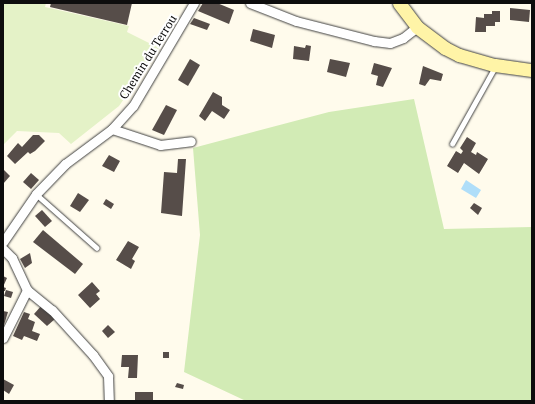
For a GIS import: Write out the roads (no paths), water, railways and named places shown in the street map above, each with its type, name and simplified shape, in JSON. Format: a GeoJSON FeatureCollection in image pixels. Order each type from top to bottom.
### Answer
{"type":"FeatureCollection","features":[{"type":"Feature","properties":{"kind":"street","name":"Chemin du Terrou"},"geometry":{"type":"LineString","coordinates":[[3,242],[36,194],[65,164],[112,128],[133,106],[194,3]]}},
{"type":"Feature","properties":{"kind":"street"},"geometry":{"type":"LineString","coordinates":[[250,3],[296,21],[374,41],[390,43],[417,27]]}},
{"type":"Feature","properties":{"kind":"street"},"geometry":{"type":"LineString","coordinates":[[399,3],[417,27],[431,40],[459,55],[495,65],[532,70]]}},
{"type":"Feature","properties":{"kind":"street"},"geometry":{"type":"LineString","coordinates":[[112,128],[160,145],[191,141]]}},
{"type":"Feature","properties":{"kind":"street"},"geometry":{"type":"LineString","coordinates":[[3,249],[12,258],[27,290],[52,310],[93,355],[108,376],[109,401]]}},
{"type":"Feature","properties":{"kind":"street"},"geometry":{"type":"LineString","coordinates":[[3,338],[27,290]]}},
{"type":"Feature","properties":{"kind":"lane"},"geometry":{"type":"LineString","coordinates":[[452,144],[495,65]]}},
{"type":"Feature","properties":{"kind":"lane"},"geometry":{"type":"LineString","coordinates":[[36,194],[97,248]]}},
{"type":"Feature","properties":{"kind":"water"},"geometry":{"type":"Polygon","coordinates":[[[466,180],[481,190],[476,198],[461,189],[466,180]]]}}]}
